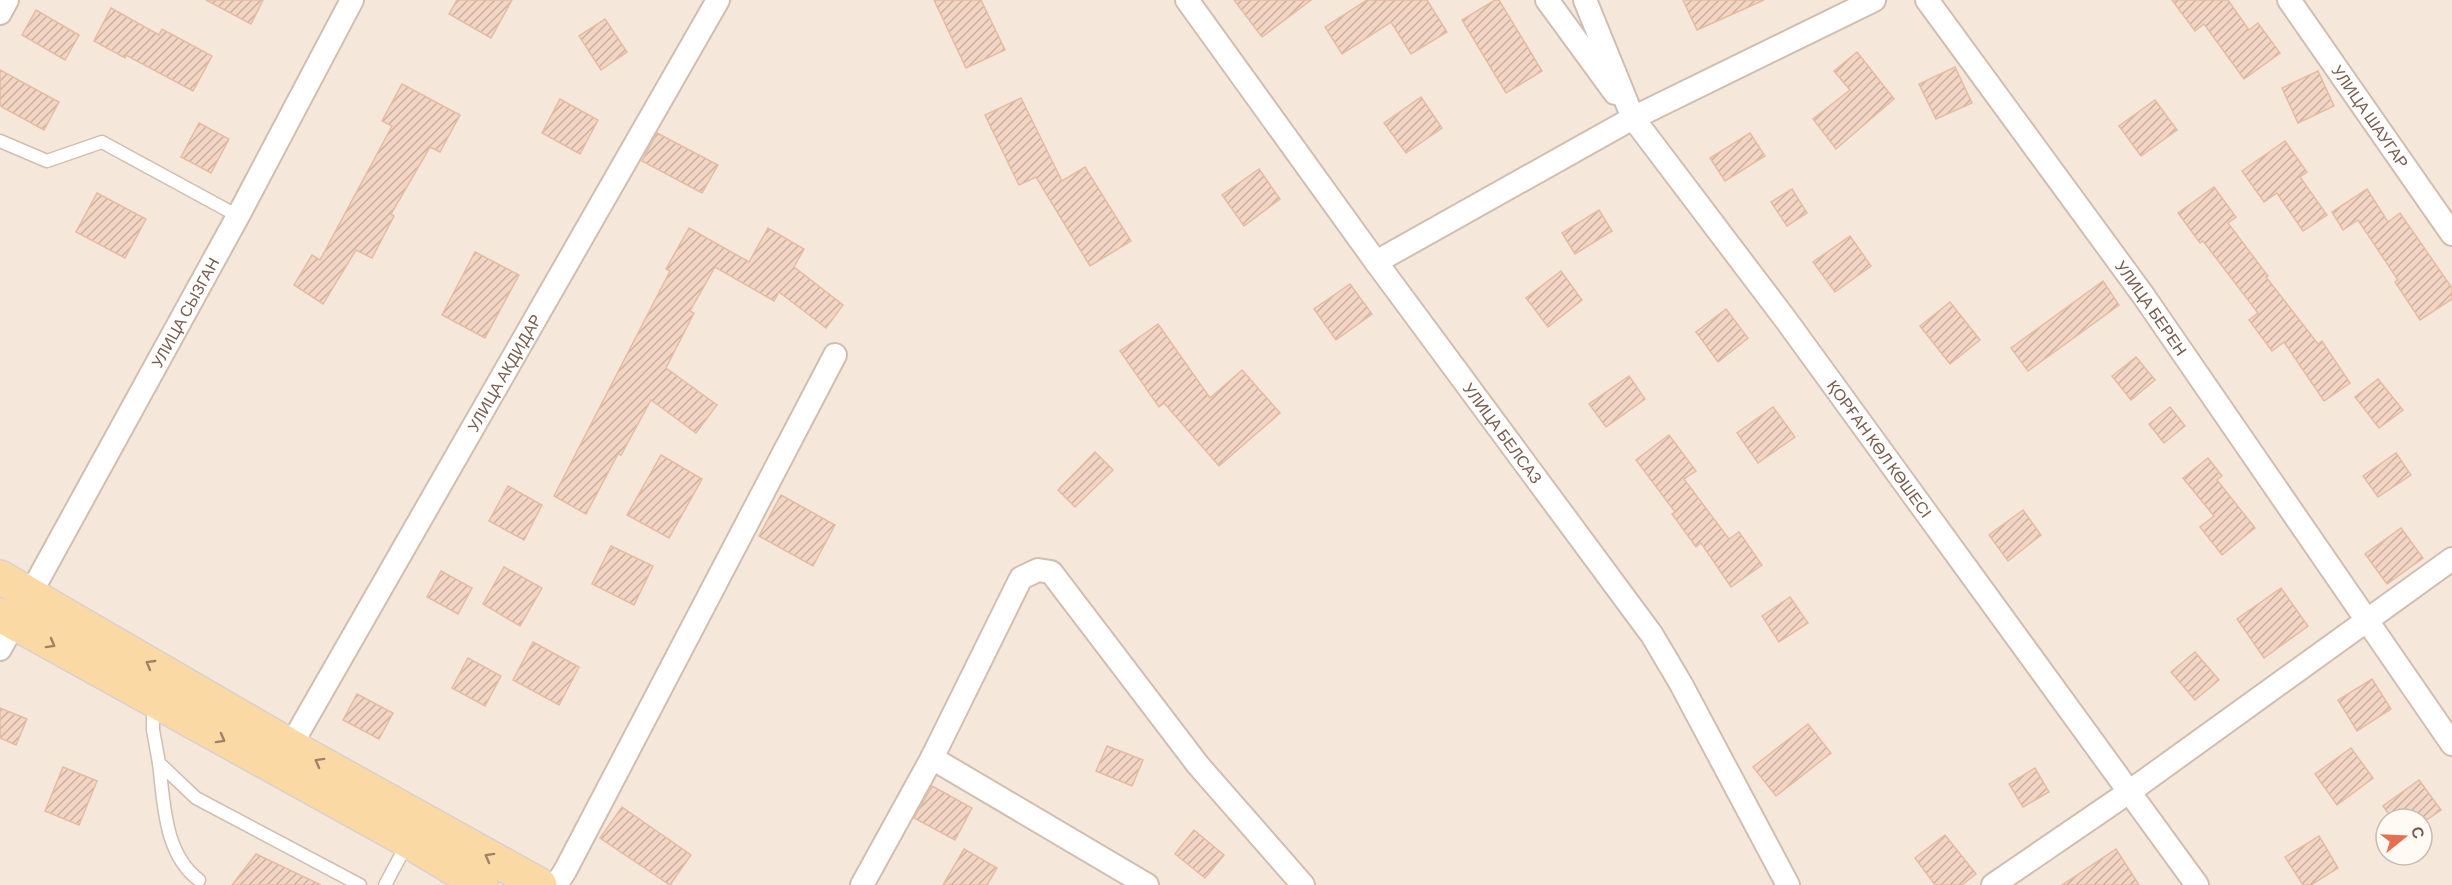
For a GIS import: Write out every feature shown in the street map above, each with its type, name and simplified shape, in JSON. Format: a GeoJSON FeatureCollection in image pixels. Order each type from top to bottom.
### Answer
{"type":"FeatureCollection","features":[{"type":"Feature","properties":{"kind":"main road"},"geometry":{"type":"LineString","coordinates":[[0,577],[540,885]]}},
{"type":"Feature","properties":{"kind":"main road"},"geometry":{"type":"LineString","coordinates":[[5,630],[153,702],[408,840],[481,885]]}},
{"type":"Feature","properties":{"kind":"street"},"geometry":{"type":"LineString","coordinates":[[0,13],[7,0]]}},
{"type":"Feature","properties":{"kind":"street","name":"УЛИЦА СЫЗГАН"},"geometry":{"type":"LineString","coordinates":[[5,630],[30,595],[238,216],[352,0]]}},
{"type":"Feature","properties":{"kind":"street","name":"УЛИЦА АКДИДАР"},"geometry":{"type":"LineString","coordinates":[[291,745],[718,0]]}},
{"type":"Feature","properties":{"kind":"street","name":"УЛИЦА БЕЛСАЗ"},"geometry":{"type":"LineString","coordinates":[[1187,0],[1376,262],[1652,635],[1681,684],[1788,885]]}},
{"type":"Feature","properties":{"kind":"street"},"geometry":{"type":"LineString","coordinates":[[1547,0],[1633,118]]}},
{"type":"Feature","properties":{"kind":"street","name":"ҚОРҒАН КӨЛ КӨШЕСІ"},"geometry":{"type":"LineString","coordinates":[[1585,0],[1633,118],[1786,320],[2197,885]]}},
{"type":"Feature","properties":{"kind":"street"},"geometry":{"type":"LineString","coordinates":[[1376,262],[1633,118],[1874,0]]}},
{"type":"Feature","properties":{"kind":"street","name":"УЛИЦА БЕРЕН"},"geometry":{"type":"LineString","coordinates":[[1927,0],[2143,295],[2452,744]]}},
{"type":"Feature","properties":{"kind":"street","name":"УЛИЦА ШАУГАР"},"geometry":{"type":"LineString","coordinates":[[2289,0],[2452,234]]}},
{"type":"Feature","properties":{"kind":"street"},"geometry":{"type":"LineString","coordinates":[[556,885],[835,355]]}},
{"type":"Feature","properties":{"kind":"street"},"geometry":{"type":"LineString","coordinates":[[1993,885],[2129,792],[2452,559]]}},
{"type":"Feature","properties":{"kind":"street"},"geometry":{"type":"LineString","coordinates":[[862,885],[932,758],[1021,578],[1038,570],[1051,572],[1198,765],[1303,885]]}},
{"type":"Feature","properties":{"kind":"street"},"geometry":{"type":"LineString","coordinates":[[932,758],[1147,885]]}},
{"type":"Feature","properties":{"kind":"lane"},"geometry":{"type":"LineString","coordinates":[[0,141],[47,161],[102,142],[238,216]]}},
{"type":"Feature","properties":{"kind":"lane"},"geometry":{"type":"LineString","coordinates":[[153,702],[153,730],[166,822],[176,853],[186,870],[199,880]]}},
{"type":"Feature","properties":{"kind":"lane"},"geometry":{"type":"LineString","coordinates":[[159,763],[196,798],[360,885]]}},
{"type":"Feature","properties":{"kind":"lane"},"geometry":{"type":"LineString","coordinates":[[385,885],[408,840]]}},
{"type":"Feature","properties":{"kind":"shaded area"},"geometry":{"type":"Polygon","coordinates":[[[0,0],[2452,0],[2452,885],[0,885],[0,0]]]}},
{"type":"Feature","properties":{"kind":"building"},"geometry":{"type":"Polygon","coordinates":[[[206,0],[263,0],[251,24],[206,0]]]}},
{"type":"Feature","properties":{"kind":"building"},"geometry":{"type":"Polygon","coordinates":[[[457,0],[512,0],[491,38],[449,14],[457,0]]]}},
{"type":"Feature","properties":{"kind":"building"},"geometry":{"type":"Polygon","coordinates":[[[934,0],[981,0],[1005,50],[966,68],[934,0]]]}},
{"type":"Feature","properties":{"kind":"building"},"geometry":{"type":"Polygon","coordinates":[[[1234,0],[1311,0],[1262,37],[1234,0]]]}},
{"type":"Feature","properties":{"kind":"building"},"geometry":{"type":"Polygon","coordinates":[[[1367,0],[1427,0],[1447,32],[1411,54],[1391,22],[1342,54],[1325,27],[1367,0]]]}},
{"type":"Feature","properties":{"kind":"building"},"geometry":{"type":"Polygon","coordinates":[[[1495,0],[1499,0],[1542,71],[1506,93],[1462,20],[1495,0]]]}},
{"type":"Feature","properties":{"kind":"building"},"geometry":{"type":"Polygon","coordinates":[[[1683,0],[1764,0],[1697,30],[1683,0]]]}},
{"type":"Feature","properties":{"kind":"building"},"geometry":{"type":"Polygon","coordinates":[[[2172,0],[2228,0],[2249,30],[2258,23],[2280,53],[2244,79],[2204,24],[2195,31],[2172,0]]]}},
{"type":"Feature","properties":{"kind":"building"},"geometry":{"type":"Polygon","coordinates":[[[111,8],[159,35],[162,29],[212,56],[193,91],[126,55],[125,58],[94,41],[111,8]]]}},
{"type":"Feature","properties":{"kind":"building"},"geometry":{"type":"Polygon","coordinates":[[[36,10],[79,35],[65,60],[22,35],[36,10]]]}},
{"type":"Feature","properties":{"kind":"building"},"geometry":{"type":"Polygon","coordinates":[[[605,19],[627,52],[601,70],[579,36],[605,19]]]}},
{"type":"Feature","properties":{"kind":"building"},"geometry":{"type":"Polygon","coordinates":[[[1857,52],[1894,99],[1836,149],[1813,119],[1850,90],[1834,71],[1857,52]]]}},
{"type":"Feature","properties":{"kind":"building"},"geometry":{"type":"Polygon","coordinates":[[[1955,67],[1972,103],[1936,119],[1919,84],[1955,67]]]}},
{"type":"Feature","properties":{"kind":"building"},"geometry":{"type":"Polygon","coordinates":[[[0,70],[59,102],[44,130],[0,106],[0,70]]]}},
{"type":"Feature","properties":{"kind":"building"},"geometry":{"type":"Polygon","coordinates":[[[2318,71],[2334,106],[2298,123],[2282,88],[2318,71]]]}},
{"type":"Feature","properties":{"kind":"building"},"geometry":{"type":"Polygon","coordinates":[[[402,84],[460,115],[440,152],[430,147],[391,214],[394,216],[372,258],[356,250],[323,304],[294,285],[312,255],[320,260],[392,126],[382,121],[402,84]]]}},
{"type":"Feature","properties":{"kind":"building"},"geometry":{"type":"Polygon","coordinates":[[[1421,97],[1442,128],[1406,153],[1384,123],[1421,97]]]}},
{"type":"Feature","properties":{"kind":"building"},"geometry":{"type":"Polygon","coordinates":[[[1021,98],[1062,181],[1085,167],[1131,241],[1090,266],[1036,177],[1019,185],[985,115],[1021,98]]]}},
{"type":"Feature","properties":{"kind":"building"},"geometry":{"type":"Polygon","coordinates":[[[560,99],[598,120],[580,154],[542,133],[560,99]]]}},
{"type":"Feature","properties":{"kind":"building"},"geometry":{"type":"Polygon","coordinates":[[[2155,100],[2177,130],[2141,156],[2119,126],[2155,100]]]}},
{"type":"Feature","properties":{"kind":"building"},"geometry":{"type":"Polygon","coordinates":[[[199,123],[229,139],[211,173],[181,157],[199,123]]]}},
{"type":"Feature","properties":{"kind":"building"},"geometry":{"type":"Polygon","coordinates":[[[657,133],[718,165],[702,193],[642,161],[657,133]]]}},
{"type":"Feature","properties":{"kind":"building"},"geometry":{"type":"Polygon","coordinates":[[[1750,133],[1765,156],[1725,181],[1710,158],[1750,133]]]}},
{"type":"Feature","properties":{"kind":"building"},"geometry":{"type":"Polygon","coordinates":[[[2285,141],[2307,172],[2300,177],[2327,215],[2303,231],[2277,193],[2264,202],[2242,171],[2285,141]]]}},
{"type":"Feature","properties":{"kind":"building"},"geometry":{"type":"Polygon","coordinates":[[[1259,169],[1280,199],[1244,226],[1222,195],[1259,169]]]}},
{"type":"Feature","properties":{"kind":"building"},"geometry":{"type":"Polygon","coordinates":[[[2214,187],[2236,217],[2228,223],[2318,344],[2322,341],[2350,383],[2324,401],[2284,342],[2272,351],[2249,320],[2258,313],[2203,241],[2200,243],[2178,213],[2214,187]]]}},
{"type":"Feature","properties":{"kind":"building"},"geometry":{"type":"Polygon","coordinates":[[[1792,189],[1807,213],[1787,226],[1771,202],[1792,189]]]}},
{"type":"Feature","properties":{"kind":"building"},"geometry":{"type":"Polygon","coordinates":[[[2367,189],[2388,222],[2400,213],[2452,288],[2452,299],[2420,320],[2395,282],[2398,280],[2358,220],[2343,230],[2332,212],[2367,189]]]}},
{"type":"Feature","properties":{"kind":"building"},"geometry":{"type":"Polygon","coordinates":[[[97,193],[146,219],[125,258],[76,232],[97,193]]]}},
{"type":"Feature","properties":{"kind":"building"},"geometry":{"type":"Polygon","coordinates":[[[1599,210],[1612,231],[1575,254],[1562,233],[1599,210]]]}},
{"type":"Feature","properties":{"kind":"building"},"geometry":{"type":"Polygon","coordinates":[[[689,228],[749,262],[768,228],[804,249],[794,267],[843,305],[826,328],[779,292],[774,301],[715,267],[690,311],[694,313],[666,368],[717,405],[696,433],[651,400],[621,455],[618,454],[586,514],[554,496],[670,271],[666,269],[689,228]]]}},
{"type":"Feature","properties":{"kind":"building"},"geometry":{"type":"Polygon","coordinates":[[[1850,236],[1871,266],[1835,292],[1813,262],[1850,236]]]}},
{"type":"Feature","properties":{"kind":"building"},"geometry":{"type":"Polygon","coordinates":[[[475,252],[519,275],[485,338],[442,315],[475,252]]]}},
{"type":"Feature","properties":{"kind":"building"},"geometry":{"type":"Polygon","coordinates":[[[1561,271],[1582,300],[1548,327],[1526,298],[1561,271]]]}},
{"type":"Feature","properties":{"kind":"building"},"geometry":{"type":"Polygon","coordinates":[[[2103,281],[2119,305],[2028,371],[2011,348],[2103,281]]]}},
{"type":"Feature","properties":{"kind":"building"},"geometry":{"type":"Polygon","coordinates":[[[1350,284],[1372,314],[1336,340],[1314,309],[1350,284]]]}},
{"type":"Feature","properties":{"kind":"building"},"geometry":{"type":"Polygon","coordinates":[[[1950,302],[1980,340],[1950,364],[1920,326],[1950,302]]]}},
{"type":"Feature","properties":{"kind":"building"},"geometry":{"type":"Polygon","coordinates":[[[1726,309],[1748,338],[1718,362],[1696,332],[1726,309]]]}},
{"type":"Feature","properties":{"kind":"building"},"geometry":{"type":"Polygon","coordinates":[[[1158,324],[1210,398],[1242,370],[1280,413],[1219,466],[1164,403],[1159,407],[1120,351],[1158,324]]]}},
{"type":"Feature","properties":{"kind":"building"},"geometry":{"type":"Polygon","coordinates":[[[2136,357],[2155,380],[2131,400],[2112,376],[2136,357]]]}},
{"type":"Feature","properties":{"kind":"building"},"geometry":{"type":"Polygon","coordinates":[[[1629,376],[1645,399],[1606,427],[1589,404],[1629,376]]]}},
{"type":"Feature","properties":{"kind":"building"},"geometry":{"type":"Polygon","coordinates":[[[2378,379],[2403,410],[2379,428],[2355,397],[2378,379]]]}},
{"type":"Feature","properties":{"kind":"building"},"geometry":{"type":"Polygon","coordinates":[[[1773,407],[1795,437],[1758,463],[1737,433],[1773,407]]]}},
{"type":"Feature","properties":{"kind":"building"},"geometry":{"type":"Polygon","coordinates":[[[2170,407],[2185,426],[2164,443],[2149,424],[2170,407]]]}},
{"type":"Feature","properties":{"kind":"building"},"geometry":{"type":"Polygon","coordinates":[[[1669,435],[1696,471],[1684,479],[1729,539],[1739,532],[1762,565],[1731,587],[1701,543],[1696,547],[1672,514],[1675,512],[1636,460],[1669,435]]]}},
{"type":"Feature","properties":{"kind":"building"},"geometry":{"type":"Polygon","coordinates":[[[1095,452],[1113,470],[1075,507],[1058,490],[1095,452]]]}},
{"type":"Feature","properties":{"kind":"building"},"geometry":{"type":"Polygon","coordinates":[[[2396,453],[2411,475],[2378,497],[2363,476],[2396,453]]]}},
{"type":"Feature","properties":{"kind":"building"},"geometry":{"type":"Polygon","coordinates":[[[661,455],[702,479],[669,538],[627,515],[661,455]]]}},
{"type":"Feature","properties":{"kind":"building"},"geometry":{"type":"Polygon","coordinates":[[[2208,458],[2222,476],[2217,480],[2255,528],[2222,555],[2200,527],[2214,516],[2183,478],[2208,458]]]}},
{"type":"Feature","properties":{"kind":"building"},"geometry":{"type":"Polygon","coordinates":[[[508,486],[542,505],[524,540],[489,521],[508,486]]]}},
{"type":"Feature","properties":{"kind":"building"},"geometry":{"type":"Polygon","coordinates":[[[781,495],[835,525],[813,566],[759,536],[781,495]]]}},
{"type":"Feature","properties":{"kind":"building"},"geometry":{"type":"Polygon","coordinates":[[[2023,510],[2041,535],[2008,561],[1989,535],[2023,510]]]}},
{"type":"Feature","properties":{"kind":"building"},"geometry":{"type":"Polygon","coordinates":[[[2401,528],[2423,558],[2387,584],[2365,554],[2401,528]]]}},
{"type":"Feature","properties":{"kind":"building"},"geometry":{"type":"Polygon","coordinates":[[[611,546],[653,566],[634,605],[592,584],[611,546]]]}},
{"type":"Feature","properties":{"kind":"building"},"geometry":{"type":"Polygon","coordinates":[[[504,567],[542,588],[520,626],[483,604],[504,567]]]}},
{"type":"Feature","properties":{"kind":"building"},"geometry":{"type":"Polygon","coordinates":[[[441,571],[472,588],[458,614],[427,597],[441,571]]]}},
{"type":"Feature","properties":{"kind":"building"},"geometry":{"type":"Polygon","coordinates":[[[2281,588],[2308,626],[2264,658],[2237,619],[2281,588]]]}},
{"type":"Feature","properties":{"kind":"building"},"geometry":{"type":"Polygon","coordinates":[[[1790,597],[1808,623],[1779,642],[1762,616],[1790,597]]]}},
{"type":"Feature","properties":{"kind":"building"},"geometry":{"type":"Polygon","coordinates":[[[533,642],[579,667],[559,705],[513,680],[533,642]]]}},
{"type":"Feature","properties":{"kind":"building"},"geometry":{"type":"Polygon","coordinates":[[[2195,652],[2219,680],[2195,700],[2171,672],[2195,652]]]}},
{"type":"Feature","properties":{"kind":"building"},"geometry":{"type":"Polygon","coordinates":[[[468,658],[501,676],[485,706],[452,688],[468,658]]]}},
{"type":"Feature","properties":{"kind":"building"},"geometry":{"type":"Polygon","coordinates":[[[2372,679],[2391,709],[2357,731],[2338,700],[2372,679]]]}},
{"type":"Feature","properties":{"kind":"building"},"geometry":{"type":"Polygon","coordinates":[[[357,694],[393,713],[379,739],[343,720],[357,694]]]}},
{"type":"Feature","properties":{"kind":"building"},"geometry":{"type":"Polygon","coordinates":[[[0,708],[27,719],[16,745],[0,738],[0,708]]]}},
{"type":"Feature","properties":{"kind":"building"},"geometry":{"type":"Polygon","coordinates":[[[1808,724],[1831,753],[1776,796],[1753,767],[1808,724]]]}},
{"type":"Feature","properties":{"kind":"building"},"geometry":{"type":"Polygon","coordinates":[[[1107,746],[1143,760],[1132,786],[1096,771],[1107,746]]]}},
{"type":"Feature","properties":{"kind":"building"},"geometry":{"type":"Polygon","coordinates":[[[2351,748],[2373,778],[2337,805],[2315,774],[2351,748]]]}},
{"type":"Feature","properties":{"kind":"building"},"geometry":{"type":"Polygon","coordinates":[[[63,767],[97,781],[79,825],[45,811],[63,767]]]}},
{"type":"Feature","properties":{"kind":"building"},"geometry":{"type":"Polygon","coordinates":[[[2035,768],[2049,792],[2023,807],[2009,784],[2035,768]]]}},
{"type":"Feature","properties":{"kind":"building"},"geometry":{"type":"Polygon","coordinates":[[[2419,780],[2441,810],[2434,815],[2434,807],[2383,806],[2419,780]]]}},
{"type":"Feature","properties":{"kind":"building"},"geometry":{"type":"Polygon","coordinates":[[[932,786],[972,808],[955,840],[914,818],[932,786]]]}},
{"type":"Feature","properties":{"kind":"building"},"geometry":{"type":"Polygon","coordinates":[[[622,807],[691,855],[670,885],[600,838],[622,807]]]}},
{"type":"Feature","properties":{"kind":"building"},"geometry":{"type":"Polygon","coordinates":[[[1194,830],[1224,855],[1205,878],[1175,854],[1194,830]]]}},
{"type":"Feature","properties":{"kind":"building"},"geometry":{"type":"Polygon","coordinates":[[[1945,835],[1976,874],[1962,885],[1935,885],[1915,858],[1945,835]]]}},
{"type":"Feature","properties":{"kind":"building"},"geometry":{"type":"Polygon","coordinates":[[[2319,836],[2338,868],[2311,885],[2303,885],[2285,857],[2319,836]]]}},
{"type":"Feature","properties":{"kind":"building"},"geometry":{"type":"Polygon","coordinates":[[[964,849],[997,868],[987,885],[943,885],[964,849]]]}},
{"type":"Feature","properties":{"kind":"building"},"geometry":{"type":"Polygon","coordinates":[[[2116,849],[2139,885],[2062,885],[2116,849]]]}},
{"type":"Feature","properties":{"kind":"building"},"geometry":{"type":"Polygon","coordinates":[[[256,854],[321,885],[232,885],[256,854]]]}}]}
